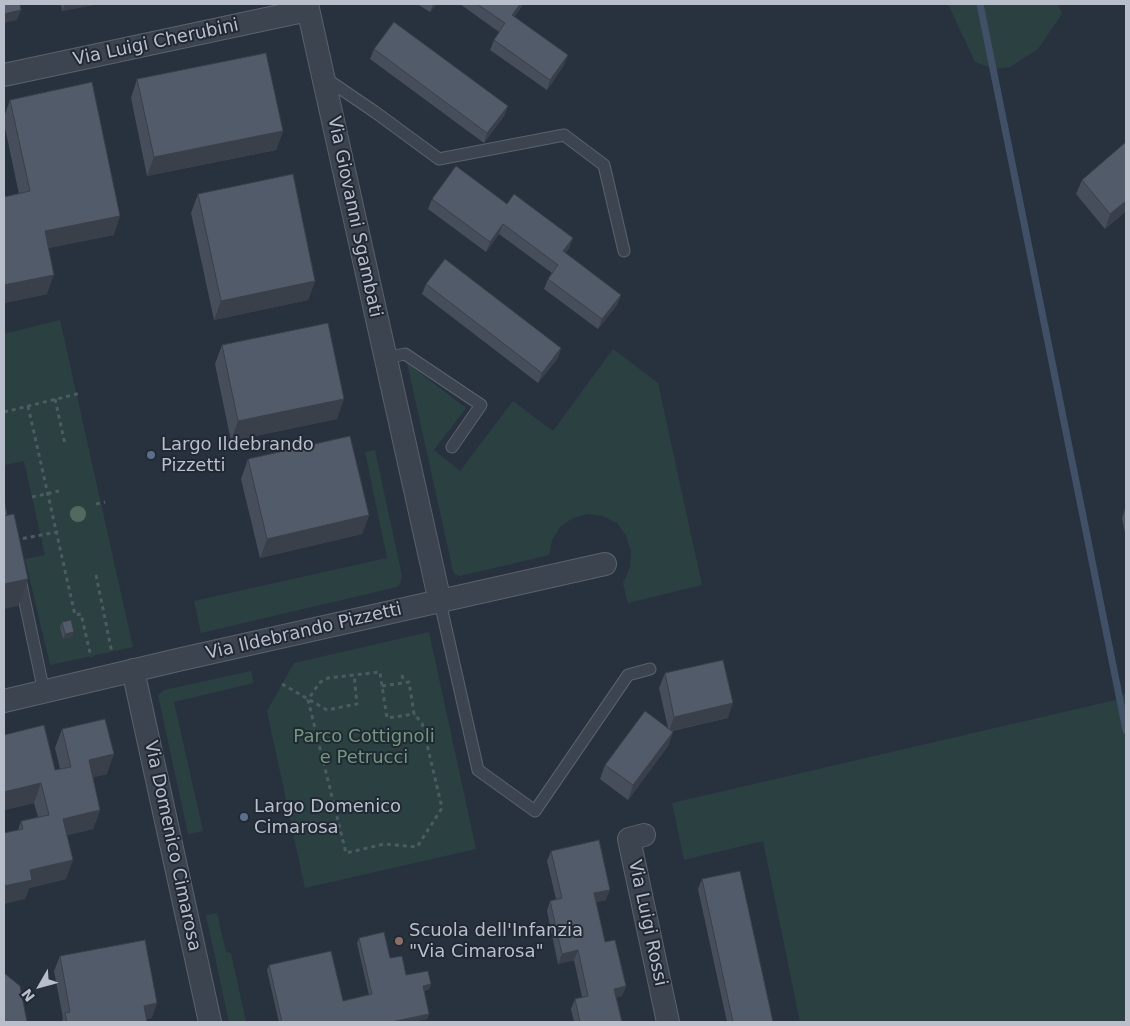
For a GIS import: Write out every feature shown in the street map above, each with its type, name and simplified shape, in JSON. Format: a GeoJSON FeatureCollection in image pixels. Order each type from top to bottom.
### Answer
{"type":"FeatureCollection","features":[{"type":"Feature","properties":{"kind":"street","name":"Via Luigi Cherubini"},"geometry":{"type":"LineString","coordinates":[[4,75],[308,7]]}},
{"type":"Feature","properties":{"kind":"street","name":"Via Giovanni Sgambati"},"geometry":{"type":"LineString","coordinates":[[308,7],[440,602]]}},
{"type":"Feature","properties":{"kind":"street","name":"Via Ildebrando Pizzetti"},"geometry":{"type":"LineString","coordinates":[[4,701],[605,564]]}},
{"type":"Feature","properties":{"kind":"street","name":"Via Domenico Cimarosa"},"geometry":{"type":"LineString","coordinates":[[134,670],[210,1022]]}},
{"type":"Feature","properties":{"kind":"street","name":"Via Luigi Rossi"},"geometry":{"type":"LineString","coordinates":[[644,835],[629,839],[668,1022]]}},
{"type":"Feature","properties":{"kind":"lane","name":"Via Giovanni Sgambati"},"geometry":{"type":"LineString","coordinates":[[323,77],[376,112],[439,159],[564,135],[604,165],[624,251]]}},
{"type":"Feature","properties":{"kind":"lane"},"geometry":{"type":"LineString","coordinates":[[385,358],[405,354],[482,405],[452,447]]}},
{"type":"Feature","properties":{"kind":"lane"},"geometry":{"type":"LineString","coordinates":[[12,541],[44,692]]}},
{"type":"Feature","properties":{"kind":"lane"},"geometry":{"type":"LineString","coordinates":[[440,602],[478,770],[535,811],[628,675],[650,669]]}},
{"type":"Feature","properties":{"kind":"path"},"geometry":{"type":"LineString","coordinates":[[4,412],[81,393]]}},
{"type":"Feature","properties":{"kind":"path"},"geometry":{"type":"LineString","coordinates":[[55,400],[65,444]]}},
{"type":"Feature","properties":{"kind":"path"},"geometry":{"type":"LineString","coordinates":[[28,406],[75,615],[81,614],[92,660]]}},
{"type":"Feature","properties":{"kind":"path"},"geometry":{"type":"LineString","coordinates":[[32,497],[59,491]]}},
{"type":"Feature","properties":{"kind":"path"},"geometry":{"type":"LineString","coordinates":[[96,504],[105,502]]}},
{"type":"Feature","properties":{"kind":"path"},"geometry":{"type":"LineString","coordinates":[[12,541],[62,531]]}},
{"type":"Feature","properties":{"kind":"path"},"geometry":{"type":"LineString","coordinates":[[96,575],[112,656]]}},
{"type":"Feature","properties":{"kind":"path"},"geometry":{"type":"LineString","coordinates":[[382,686],[409,682],[414,714],[422,723],[442,808],[417,847],[384,844],[346,853],[308,700],[319,683],[328,678],[380,672],[382,686],[387,718],[414,714]]}},
{"type":"Feature","properties":{"kind":"path"},"geometry":{"type":"LineString","coordinates":[[282,684],[327,710],[357,704],[354,675]]}},
{"type":"Feature","properties":{"kind":"path"},"geometry":{"type":"LineString","coordinates":[[402,675],[404,683]]}},
{"type":"Feature","properties":{"kind":"green space"},"geometry":{"type":"Polygon","coordinates":[[[948,4],[1058,4],[1062,14],[1038,49],[1010,67],[994,69],[975,62],[948,4]]]}},
{"type":"Feature","properties":{"kind":"green space"},"geometry":{"type":"Polygon","coordinates":[[[60,320],[133,647],[50,665],[25,559],[45,555],[24,461],[4,465],[4,334],[60,320]]]}},
{"type":"Feature","properties":{"kind":"green space"},"geometry":{"type":"Polygon","coordinates":[[[613,349],[658,383],[702,585],[628,603],[623,583],[630,568],[631,552],[626,535],[617,523],[602,516],[587,514],[571,519],[560,527],[552,540],[549,555],[460,576],[455,574],[407,363],[466,408],[434,450],[460,471],[513,401],[553,431],[613,349]]]}},
{"type":"Feature","properties":{"kind":"green space"},"geometry":{"type":"Polygon","coordinates":[[[375,450],[402,576],[400,584],[397,587],[201,633],[194,601],[387,558],[365,452],[375,450]]]}},
{"type":"Feature","properties":{"kind":"green space","name":"Parco Cottignoli e Petrucci"},"geometry":{"type":"Polygon","coordinates":[[[429,632],[476,849],[305,888],[267,711],[294,663],[429,632]]]}},
{"type":"Feature","properties":{"kind":"green space"},"geometry":{"type":"Polygon","coordinates":[[[251,671],[254,683],[174,702],[203,831],[188,834],[158,695],[164,690],[251,671]]]}},
{"type":"Feature","properties":{"kind":"green space"},"geometry":{"type":"Polygon","coordinates":[[[1126,691],[1126,1022],[800,1022],[763,841],[684,860],[672,803],[1120,699],[1126,691]]]}},
{"type":"Feature","properties":{"kind":"green space"},"geometry":{"type":"Polygon","coordinates":[[[217,913],[226,952],[231,953],[246,1022],[229,1022],[206,915],[217,913]]]}},
{"type":"Feature","properties":{"kind":"building"},"geometry":{"type":"Polygon","coordinates":[[[4,4],[20,4],[21,10],[4,14],[4,4]]]}},
{"type":"Feature","properties":{"kind":"building"},"geometry":{"type":"Polygon","coordinates":[[[477,4],[520,4],[512,15],[568,55],[550,80],[494,40],[505,23],[477,4]]]}},
{"type":"Feature","properties":{"kind":"building"},"geometry":{"type":"Polygon","coordinates":[[[394,22],[508,106],[487,133],[374,49],[394,22]]]}},
{"type":"Feature","properties":{"kind":"building"},"geometry":{"type":"Polygon","coordinates":[[[266,53],[283,131],[154,157],[137,79],[266,53]]]}},
{"type":"Feature","properties":{"kind":"building"},"geometry":{"type":"Polygon","coordinates":[[[92,82],[120,216],[45,231],[54,275],[4,285],[4,197],[30,191],[10,100],[92,82]]]}},
{"type":"Feature","properties":{"kind":"building"},"geometry":{"type":"Polygon","coordinates":[[[1126,142],[1126,201],[1110,214],[1082,180],[1126,142]]]}},
{"type":"Feature","properties":{"kind":"building"},"geometry":{"type":"Polygon","coordinates":[[[456,166],[507,204],[514,194],[573,238],[563,251],[621,295],[602,319],[548,279],[558,265],[503,224],[490,242],[432,199],[456,166]]]}},
{"type":"Feature","properties":{"kind":"building"},"geometry":{"type":"Polygon","coordinates":[[[293,174],[315,281],[221,301],[198,194],[293,174]]]}},
{"type":"Feature","properties":{"kind":"building"},"geometry":{"type":"Polygon","coordinates":[[[445,259],[561,348],[542,373],[426,284],[445,259]]]}},
{"type":"Feature","properties":{"kind":"building"},"geometry":{"type":"Polygon","coordinates":[[[328,323],[344,399],[238,421],[222,345],[328,323]]]}},
{"type":"Feature","properties":{"kind":"building"},"geometry":{"type":"Polygon","coordinates":[[[350,436],[369,515],[267,539],[248,459],[350,436]]]}},
{"type":"Feature","properties":{"kind":"building"},"geometry":{"type":"Polygon","coordinates":[[[4,499],[7,515],[4,516],[4,499]]]}},
{"type":"Feature","properties":{"kind":"building"},"geometry":{"type":"Polygon","coordinates":[[[14,514],[28,579],[4,584],[4,516],[14,514]]]}},
{"type":"Feature","properties":{"kind":"building"},"geometry":{"type":"Polygon","coordinates":[[[71,620],[74,632],[65,634],[62,622],[71,620]]]}},
{"type":"Feature","properties":{"kind":"building"},"geometry":{"type":"Polygon","coordinates":[[[723,660],[733,703],[674,717],[665,673],[723,660]]]}},
{"type":"Feature","properties":{"kind":"building"},"geometry":{"type":"Polygon","coordinates":[[[645,711],[673,732],[633,785],[605,765],[645,711]]]}},
{"type":"Feature","properties":{"kind":"building"},"geometry":{"type":"Polygon","coordinates":[[[105,719],[114,754],[89,760],[100,810],[63,819],[73,860],[30,870],[32,880],[4,886],[4,833],[23,829],[21,821],[49,815],[41,783],[4,792],[4,735],[44,725],[55,770],[71,767],[62,729],[105,719]]]}},
{"type":"Feature","properties":{"kind":"building"},"geometry":{"type":"Polygon","coordinates":[[[599,840],[610,890],[594,893],[605,942],[615,940],[626,986],[614,989],[622,1022],[580,1022],[575,999],[588,996],[578,950],[562,954],[550,901],[562,898],[551,851],[599,840]]]}},
{"type":"Feature","properties":{"kind":"building"},"geometry":{"type":"Polygon","coordinates":[[[740,871],[773,1022],[733,1022],[702,879],[740,871]]]}},
{"type":"Feature","properties":{"kind":"building"},"geometry":{"type":"Polygon","coordinates":[[[384,932],[390,958],[402,956],[406,975],[428,971],[431,984],[423,986],[429,1014],[391,1022],[282,1022],[269,965],[331,951],[343,1001],[372,994],[359,938],[384,932]]]}},
{"type":"Feature","properties":{"kind":"building"},"geometry":{"type":"Polygon","coordinates":[[[145,940],[157,1003],[144,1006],[147,1022],[67,1022],[65,1013],[70,1012],[60,956],[145,940]]]}},
{"type":"Feature","properties":{"kind":"building"},"geometry":{"type":"Polygon","coordinates":[[[4,973],[20,986],[27,1022],[4,1022],[4,973]]]}},
{"type":"Feature","properties":{"kind":"waterway"},"geometry":{"type":"LineString","coordinates":[[980,4],[1126,730]]}},
{"type":"Feature","properties":{"kind":"place","name":"Largo Ildebrando Pizzetti"},"geometry":{"type":"Point","coordinates":[151,455]}},
{"type":"Feature","properties":{"kind":"place","name":"Largo Domenico Cimarosa"},"geometry":{"type":"Point","coordinates":[244,817]}},
{"type":"Feature","properties":{"kind":"place","name":"Scuola dell'Infanzia \"Via Cimarosa\""},"geometry":{"type":"Point","coordinates":[399,941]}}]}
